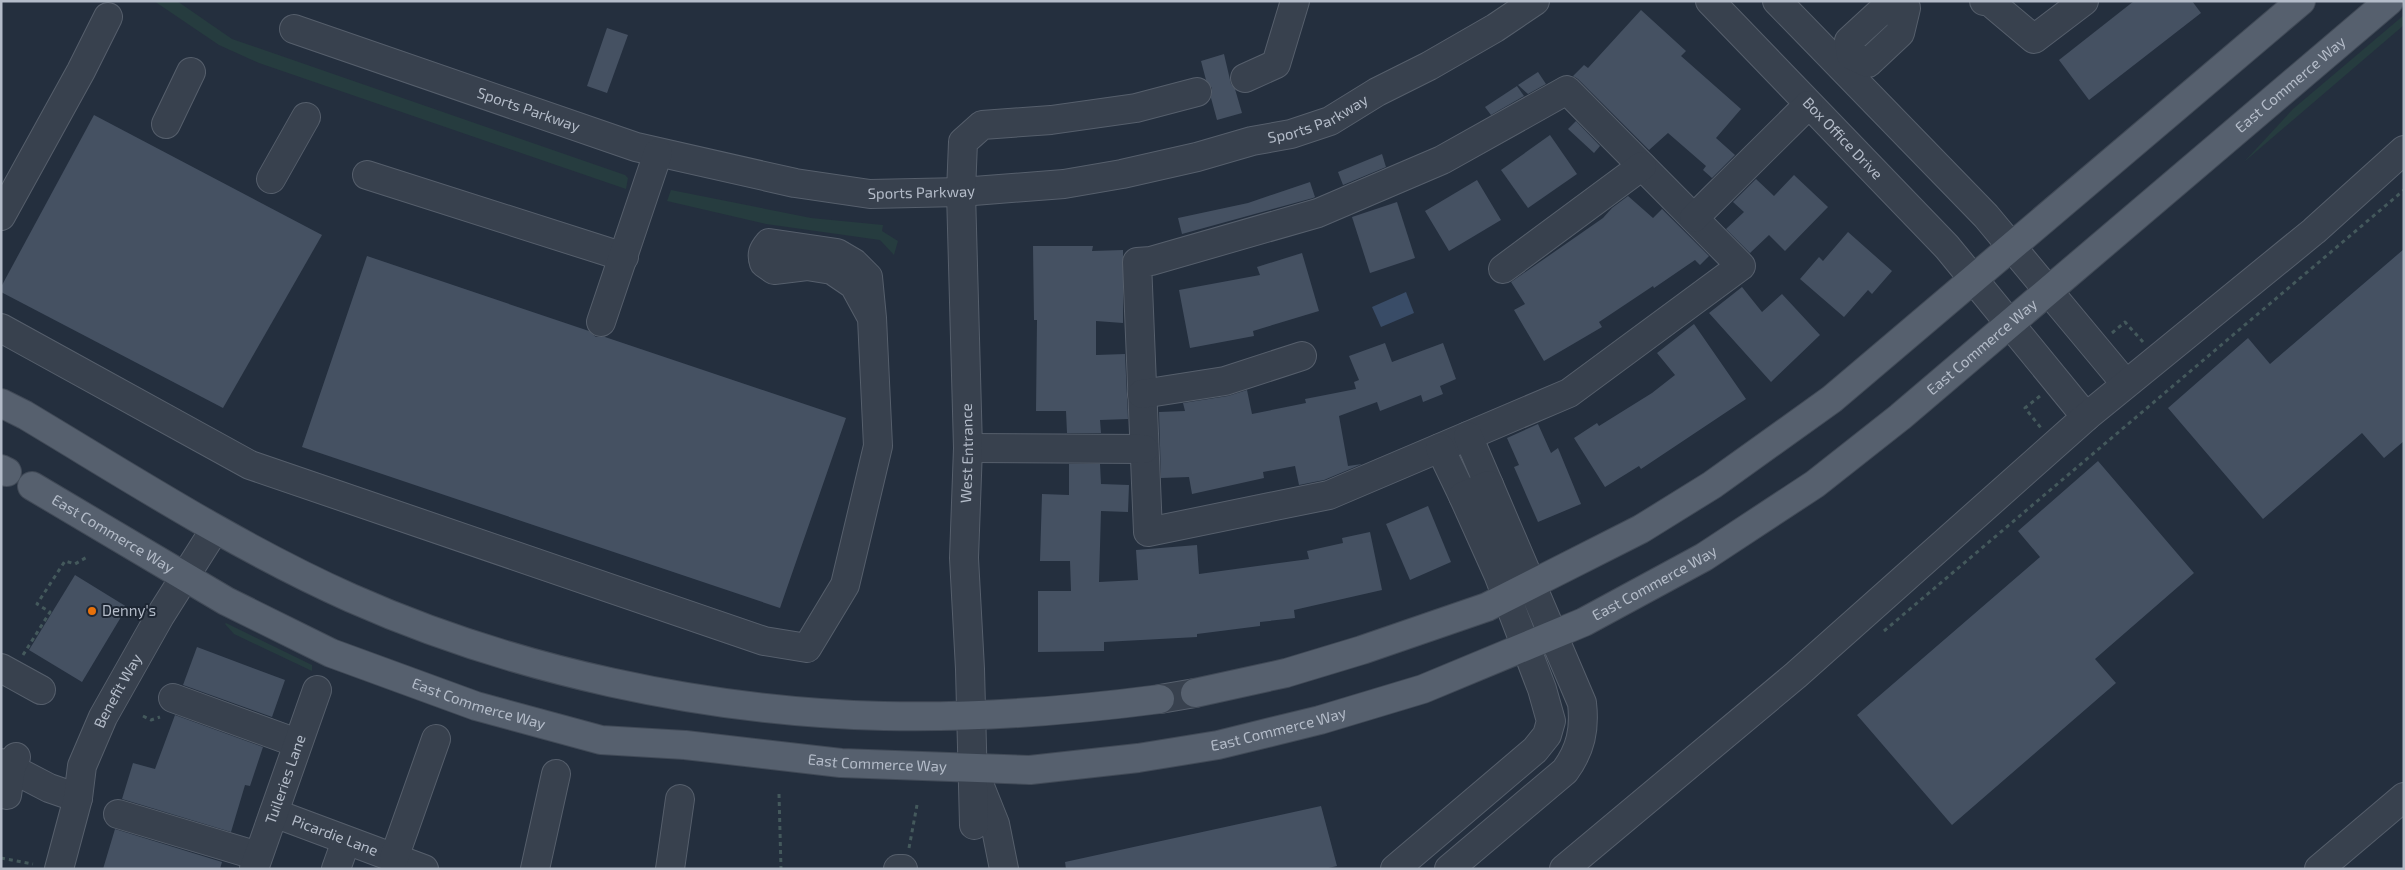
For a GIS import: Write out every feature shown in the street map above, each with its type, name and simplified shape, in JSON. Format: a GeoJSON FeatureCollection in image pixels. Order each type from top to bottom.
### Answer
{"type":"FeatureCollection","features":[{"type":"Feature","properties":{"kind":"main road"},"geometry":{"type":"LineString","coordinates":[[1195,693],[1286,672],[1362,650],[1487,607],[1641,528],[1760,452],[1832,399],[2301,1]]}},
{"type":"Feature","properties":{"kind":"main road","name":"East Commerce Way"},"geometry":{"type":"LineString","coordinates":[[32,486],[226,601],[331,653],[476,706],[601,740],[685,745],[841,763],[1030,770],[1138,758],[1218,745],[1320,720],[1423,689],[1584,622],[1704,558],[1815,484],[1900,417],[2389,1]]}},
{"type":"Feature","properties":{"kind":"main road"},"geometry":{"type":"LineString","coordinates":[[1,403],[25,415],[177,508],[317,582],[379,610],[476,644],[592,677],[654,691],[807,712],[883,716],[1031,713],[1160,699]]}},
{"type":"Feature","properties":{"kind":"street"},"geometry":{"type":"LineString","coordinates":[[1245,78],[1276,64],[1295,1]]}},
{"type":"Feature","properties":{"kind":"street","name":"Sports Parkway"},"geometry":{"type":"LineString","coordinates":[[294,29],[636,148],[795,183],[870,194],[961,192],[1064,184],[1122,174],[1197,157],[1252,141],[1291,134],[1330,121],[1377,92],[1495,28],[1534,1]]}},
{"type":"Feature","properties":{"kind":"street","name":"Box Office Drive"},"geometry":{"type":"LineString","coordinates":[[1710,1],[1808,105],[1947,247],[2086,417]]}},
{"type":"Feature","properties":{"kind":"street"},"geometry":{"type":"LineString","coordinates":[[1777,1],[1845,60],[1986,216],[2125,383]]}},
{"type":"Feature","properties":{"kind":"street"},"geometry":{"type":"LineString","coordinates":[[1984,1],[1990,2],[2020,25],[2034,39],[2084,1]]}},
{"type":"Feature","properties":{"kind":"street"},"geometry":{"type":"LineString","coordinates":[[1845,60],[1868,63],[1900,33],[1909,5]]}},
{"type":"Feature","properties":{"kind":"street"},"geometry":{"type":"LineString","coordinates":[[2,211],[81,71],[108,17]]}},
{"type":"Feature","properties":{"kind":"street"},"geometry":{"type":"LineString","coordinates":[[166,124],[192,72]]}},
{"type":"Feature","properties":{"kind":"street"},"geometry":{"type":"LineString","coordinates":[[1567,90],[1642,166],[1741,266],[1569,394],[1329,495],[1148,532],[1137,262],[1151,261],[1318,212],[1442,160],[1567,90]]}},
{"type":"Feature","properties":{"kind":"street","name":"West Entrance"},"geometry":{"type":"LineString","coordinates":[[974,825],[964,558],[968,448],[961,192],[963,142],[982,125],[1051,120],[1136,108],[1197,92]]}},
{"type":"Feature","properties":{"kind":"street"},"geometry":{"type":"LineString","coordinates":[[1694,218],[1808,105]]}},
{"type":"Feature","properties":{"kind":"street"},"geometry":{"type":"LineString","coordinates":[[271,179],[306,117]]}},
{"type":"Feature","properties":{"kind":"street"},"geometry":{"type":"LineString","coordinates":[[1564,869],[1789,681],[2125,383],[2314,230],[2404,150]]}},
{"type":"Feature","properties":{"kind":"street"},"geometry":{"type":"LineString","coordinates":[[601,322],[658,153]]}},
{"type":"Feature","properties":{"kind":"street"},"geometry":{"type":"LineString","coordinates":[[1503,268],[1642,166]]}},
{"type":"Feature","properties":{"kind":"street"},"geometry":{"type":"LineString","coordinates":[[368,175],[624,257]]}},
{"type":"Feature","properties":{"kind":"street"},"geometry":{"type":"LineString","coordinates":[[1,328],[250,465],[764,641],[807,648],[845,585],[878,446],[872,318]]}},
{"type":"Feature","properties":{"kind":"street"},"geometry":{"type":"LineString","coordinates":[[1142,394],[1225,381],[1302,356]]}},
{"type":"Feature","properties":{"kind":"street"},"geometry":{"type":"LineString","coordinates":[[1449,869],[1533,800],[1565,771],[1575,757],[1581,740],[1584,722],[1582,703],[1468,436]]}},
{"type":"Feature","properties":{"kind":"street"},"geometry":{"type":"LineString","coordinates":[[968,448],[1144,449]]}},
{"type":"Feature","properties":{"kind":"street"},"geometry":{"type":"LineString","coordinates":[[1395,869],[1535,750],[1547,735],[1551,720],[1507,597],[1440,448]]}},
{"type":"Feature","properties":{"kind":"street","name":"East Commerce Way"},"geometry":{"type":"LineString","coordinates":[[4,471],[32,486]]}},
{"type":"Feature","properties":{"kind":"street"},"geometry":{"type":"LineString","coordinates":[[1463,496],[1489,485]]}},
{"type":"Feature","properties":{"kind":"street","name":"Benefit Way"},"geometry":{"type":"LineString","coordinates":[[46,866],[78,798],[82,766],[103,717],[160,616],[215,529]]}},
{"type":"Feature","properties":{"kind":"street"},"geometry":{"type":"LineString","coordinates":[[7,671],[42,690]]}},
{"type":"Feature","properties":{"kind":"street","name":"Tuileries Lane"},"geometry":{"type":"LineString","coordinates":[[256,862],[317,690]]}},
{"type":"Feature","properties":{"kind":"street"},"geometry":{"type":"LineString","coordinates":[[1160,699],[1195,693]]}},
{"type":"Feature","properties":{"kind":"street"},"geometry":{"type":"LineString","coordinates":[[173,698],[298,743]]}},
{"type":"Feature","properties":{"kind":"street"},"geometry":{"type":"LineString","coordinates":[[394,858],[436,739]]}},
{"type":"Feature","properties":{"kind":"street"},"geometry":{"type":"LineString","coordinates":[[7,795],[10,763],[49,788],[78,798]]}},
{"type":"Feature","properties":{"kind":"street"},"geometry":{"type":"LineString","coordinates":[[972,767],[995,824],[1004,869]]}},
{"type":"Feature","properties":{"kind":"street"},"geometry":{"type":"LineString","coordinates":[[535,869],[556,774]]}},
{"type":"Feature","properties":{"kind":"street"},"geometry":{"type":"LineString","coordinates":[[2319,869],[2404,798]]}},
{"type":"Feature","properties":{"kind":"street"},"geometry":{"type":"LineString","coordinates":[[670,869],[680,799]]}},
{"type":"Feature","properties":{"kind":"street"},"geometry":{"type":"LineString","coordinates":[[118,814],[256,862]]}},
{"type":"Feature","properties":{"kind":"street","name":"Picardie Lane"},"geometry":{"type":"LineString","coordinates":[[274,814],[424,869]]}},
{"type":"Feature","properties":{"kind":"street"},"geometry":{"type":"LineString","coordinates":[[336,869],[346,841]]}},
{"type":"Feature","properties":{"kind":"path"},"geometry":{"type":"LineString","coordinates":[[1882,632],[2404,190]]}},
{"type":"Feature","properties":{"kind":"path"},"geometry":{"type":"LineString","coordinates":[[2106,338],[2126,322],[2179,381]]}},
{"type":"Feature","properties":{"kind":"path"},"geometry":{"type":"LineString","coordinates":[[7,671],[50,612],[38,604],[65,561],[75,564],[87,557]]}},
{"type":"Feature","properties":{"kind":"path"},"geometry":{"type":"LineString","coordinates":[[779,794],[780,869]]}},
{"type":"Feature","properties":{"kind":"path"},"geometry":{"type":"LineString","coordinates":[[904,864],[918,805]]}},
{"type":"Feature","properties":{"kind":"path"},"geometry":{"type":"LineString","coordinates":[[1,858],[46,866]]}},
{"type":"Feature","properties":{"kind":"green space"},"geometry":{"type":"Polygon","coordinates":[[[154,1],[177,1],[232,39],[625,175],[628,178],[626,189],[259,63],[219,45],[154,1]]]}},
{"type":"Feature","properties":{"kind":"green space"},"geometry":{"type":"Polygon","coordinates":[[[2404,15],[2404,25],[2244,162],[2293,109],[2404,15]]]}},
{"type":"Feature","properties":{"kind":"green space"},"geometry":{"type":"Polygon","coordinates":[[[671,190],[811,218],[883,225],[882,231],[898,241],[894,255],[880,240],[766,224],[667,201],[671,190]]]}},
{"type":"Feature","properties":{"kind":"green space"},"geometry":{"type":"Polygon","coordinates":[[[226,623],[312,665],[312,671],[234,634],[226,623]]]}},
{"type":"Feature","properties":{"kind":"water"},"geometry":{"type":"Polygon","coordinates":[[[1406,292],[1414,313],[1381,327],[1372,307],[1406,292]]]}},
{"type":"Feature","properties":{"kind":"building"},"geometry":{"type":"Polygon","coordinates":[[[2134,1],[2192,1],[2201,13],[2089,100],[2059,60],[2134,1]]]}},
{"type":"Feature","properties":{"kind":"building"},"geometry":{"type":"Polygon","coordinates":[[[1641,10],[1686,51],[1681,56],[1741,109],[1716,138],[1735,155],[1712,178],[1703,170],[1706,166],[1668,133],[1649,150],[1573,76],[1584,65],[1588,68],[1641,10]]]}},
{"type":"Feature","properties":{"kind":"building"},"geometry":{"type":"Polygon","coordinates":[[[607,28],[628,35],[607,93],[587,86],[607,28]]]}},
{"type":"Feature","properties":{"kind":"building"},"geometry":{"type":"Polygon","coordinates":[[[1224,54],[1231,84],[1235,89],[1242,113],[1217,120],[1211,98],[1212,88],[1206,80],[1201,61],[1224,54]]]}},
{"type":"Feature","properties":{"kind":"building"},"geometry":{"type":"Polygon","coordinates":[[[1538,72],[1546,84],[1528,94],[1518,85],[1538,72]]]}},
{"type":"Feature","properties":{"kind":"building"},"geometry":{"type":"Polygon","coordinates":[[[1517,86],[1524,96],[1491,115],[1485,107],[1517,86]]]}},
{"type":"Feature","properties":{"kind":"building"},"geometry":{"type":"Polygon","coordinates":[[[94,115],[322,235],[223,408],[1,292],[1,287],[94,115]]]}},
{"type":"Feature","properties":{"kind":"building"},"geometry":{"type":"Polygon","coordinates":[[[1576,121],[1600,146],[1594,153],[1568,129],[1576,121]]]}},
{"type":"Feature","properties":{"kind":"building"},"geometry":{"type":"Polygon","coordinates":[[[1550,135],[1577,174],[1528,208],[1501,170],[1550,135]]]}},
{"type":"Feature","properties":{"kind":"building"},"geometry":{"type":"Polygon","coordinates":[[[1382,154],[1386,167],[1343,185],[1338,172],[1382,154]]]}},
{"type":"Feature","properties":{"kind":"building"},"geometry":{"type":"Polygon","coordinates":[[[1794,175],[1828,207],[1785,251],[1769,235],[1750,253],[1726,229],[1744,212],[1733,202],[1756,179],[1774,196],[1794,175]]]}},
{"type":"Feature","properties":{"kind":"building"},"geometry":{"type":"Polygon","coordinates":[[[1477,180],[1501,220],[1449,251],[1425,211],[1477,180]]]}},
{"type":"Feature","properties":{"kind":"building"},"geometry":{"type":"Polygon","coordinates":[[[1310,182],[1315,197],[1313,198],[1182,234],[1178,218],[1248,203],[1310,182]]]}},
{"type":"Feature","properties":{"kind":"building"},"geometry":{"type":"Polygon","coordinates":[[[1628,196],[1653,218],[1662,209],[1709,256],[1700,265],[1695,260],[1654,288],[1653,286],[1599,322],[1602,327],[1544,361],[1514,310],[1525,304],[1511,282],[1603,218],[1612,208],[1628,196]]]}},
{"type":"Feature","properties":{"kind":"building"},"geometry":{"type":"Polygon","coordinates":[[[1397,202],[1415,258],[1370,273],[1352,217],[1397,202]]]}},
{"type":"Feature","properties":{"kind":"building"},"geometry":{"type":"Polygon","coordinates":[[[1848,232],[1892,271],[1872,294],[1868,290],[1844,317],[1800,279],[1819,257],[1823,261],[1848,232]]]}},
{"type":"Feature","properties":{"kind":"building"},"geometry":{"type":"Polygon","coordinates":[[[1033,246],[1093,246],[1092,251],[1123,250],[1123,323],[1096,321],[1096,355],[1125,354],[1128,419],[1100,420],[1101,433],[1067,433],[1066,411],[1036,411],[1037,320],[1034,320],[1033,246]]]}},
{"type":"Feature","properties":{"kind":"building"},"geometry":{"type":"Polygon","coordinates":[[[2404,249],[2404,441],[2384,458],[2362,433],[2263,519],[2168,408],[2248,338],[2270,364],[2404,249]]]}},
{"type":"Feature","properties":{"kind":"building"},"geometry":{"type":"Polygon","coordinates":[[[1302,253],[1319,311],[1253,331],[1254,336],[1190,348],[1179,290],[1260,275],[1257,267],[1302,253]]]}},
{"type":"Feature","properties":{"kind":"building"},"geometry":{"type":"Polygon","coordinates":[[[367,256],[589,331],[596,337],[605,337],[846,418],[780,608],[302,447],[367,256]]]}},
{"type":"Feature","properties":{"kind":"building"},"geometry":{"type":"Polygon","coordinates":[[[1742,287],[1762,312],[1782,294],[1820,335],[1771,382],[1709,313],[1742,287]]]}},
{"type":"Feature","properties":{"kind":"building"},"geometry":{"type":"Polygon","coordinates":[[[1694,324],[1746,399],[1641,469],[1639,466],[1605,487],[1574,438],[1597,423],[1599,426],[1652,393],[1675,375],[1657,353],[1694,324]]]}},
{"type":"Feature","properties":{"kind":"building"},"geometry":{"type":"Polygon","coordinates":[[[1385,343],[1392,362],[1443,343],[1456,379],[1440,386],[1443,394],[1423,402],[1421,395],[1380,411],[1377,402],[1339,416],[1348,466],[1362,464],[1324,480],[1299,485],[1295,466],[1263,472],[1264,478],[1192,494],[1189,477],[1161,478],[1159,412],[1185,411],[1183,403],[1228,396],[1247,390],[1252,414],[1306,403],[1305,399],[1356,389],[1354,382],[1359,380],[1349,356],[1385,343]]]}},
{"type":"Feature","properties":{"kind":"building"},"geometry":{"type":"Polygon","coordinates":[[[1538,424],[1551,453],[1558,448],[1581,504],[1538,522],[1514,467],[1519,465],[1507,438],[1538,424]]]}},
{"type":"Feature","properties":{"kind":"building"},"geometry":{"type":"Polygon","coordinates":[[[2098,461],[2194,573],[2095,659],[2116,683],[1952,825],[1857,715],[2040,557],[2018,531],[2098,461]]]}},
{"type":"Feature","properties":{"kind":"building"},"geometry":{"type":"Polygon","coordinates":[[[1069,464],[1100,464],[1101,484],[1129,485],[1128,512],[1101,511],[1099,582],[1138,580],[1136,550],[1197,545],[1199,574],[1309,559],[1307,551],[1343,543],[1342,538],[1370,532],[1382,590],[1294,610],[1295,618],[1260,622],[1260,626],[1197,634],[1197,637],[1104,642],[1104,651],[1038,652],[1038,591],[1071,591],[1070,561],[1040,561],[1042,494],[1069,495],[1069,464]]]}},
{"type":"Feature","properties":{"kind":"building"},"geometry":{"type":"Polygon","coordinates":[[[1428,506],[1451,562],[1410,580],[1386,524],[1428,506]]]}},
{"type":"Feature","properties":{"kind":"building"},"geometry":{"type":"Polygon","coordinates":[[[75,575],[127,607],[82,682],[29,650],[75,575]]]}},
{"type":"Feature","properties":{"kind":"building"},"geometry":{"type":"Polygon","coordinates":[[[197,647],[285,680],[272,717],[183,685],[197,647]]]}},
{"type":"Feature","properties":{"kind":"building"},"geometry":{"type":"Polygon","coordinates":[[[175,715],[263,747],[250,786],[245,785],[231,832],[122,799],[133,763],[155,769],[175,715]]]}},
{"type":"Feature","properties":{"kind":"building"},"geometry":{"type":"Polygon","coordinates":[[[1321,806],[1337,866],[1324,869],[1066,869],[1065,862],[1321,806]]]}},
{"type":"Feature","properties":{"kind":"building"},"geometry":{"type":"Polygon","coordinates":[[[115,829],[222,862],[220,869],[103,869],[115,829]]]}},
{"type":"Feature","properties":{"kind":"place","name":"Denny's"},"geometry":{"type":"Point","coordinates":[92,611]}}]}
